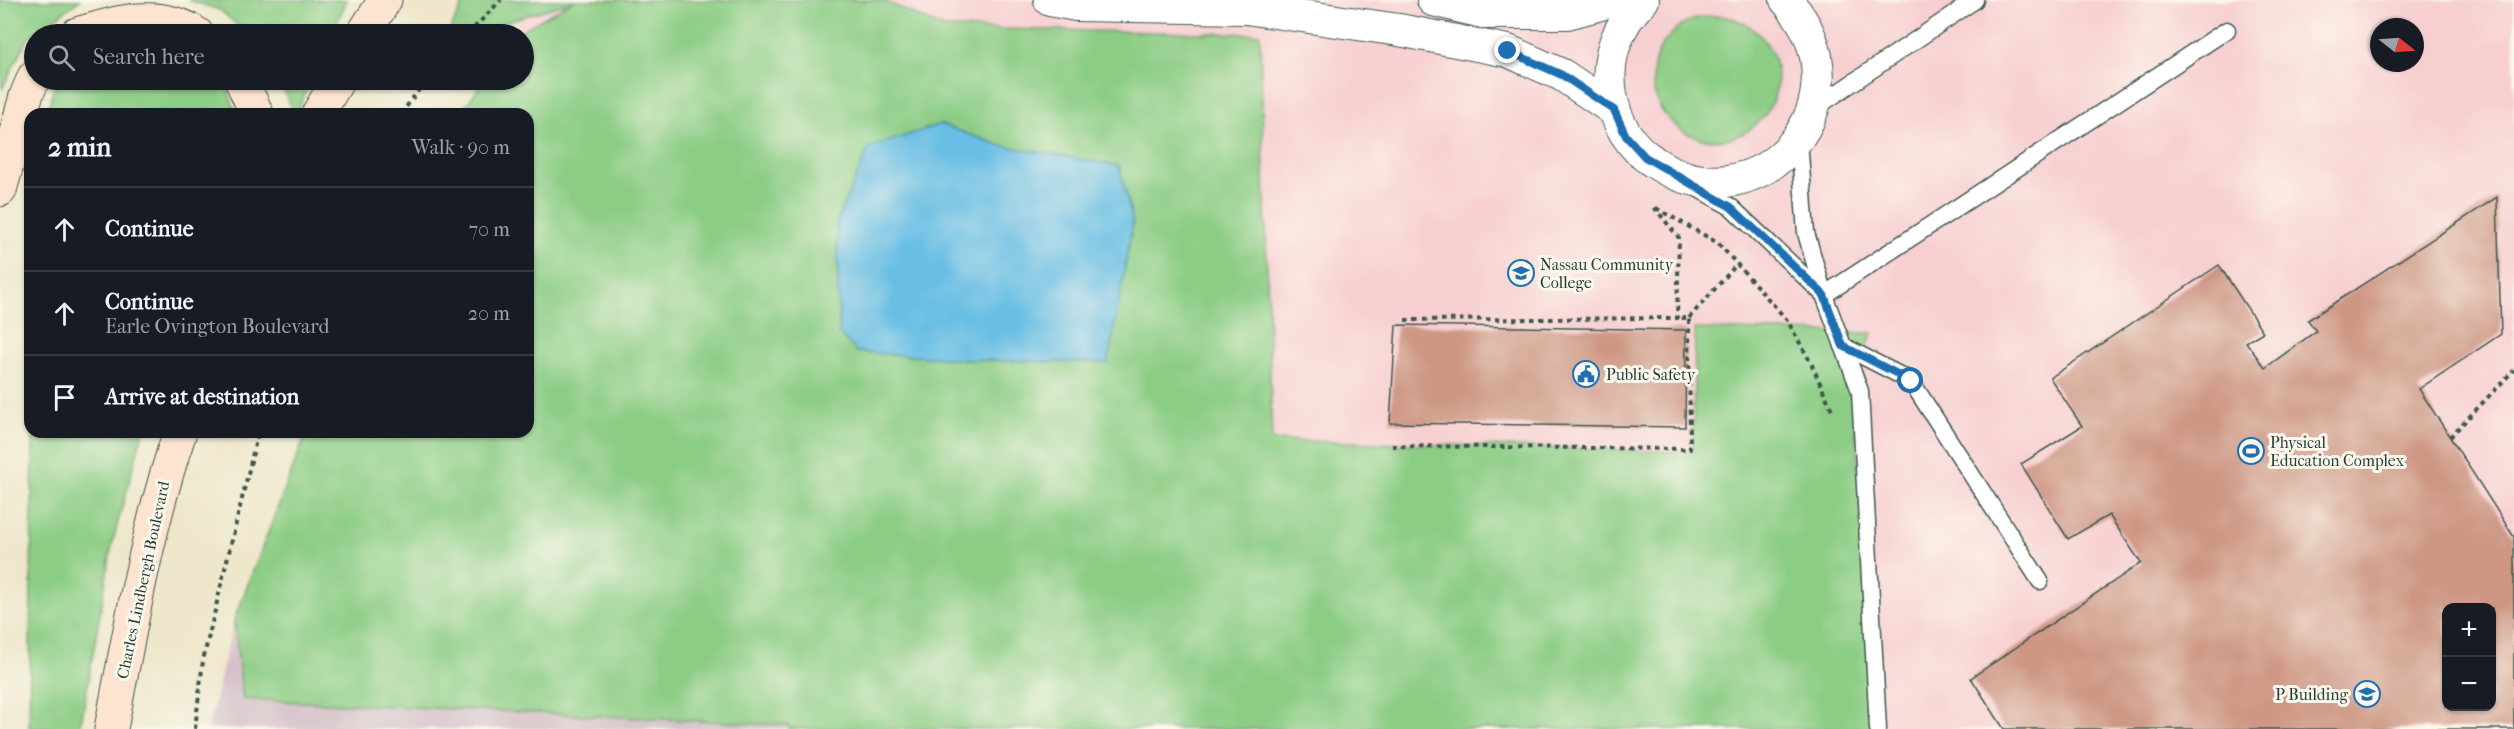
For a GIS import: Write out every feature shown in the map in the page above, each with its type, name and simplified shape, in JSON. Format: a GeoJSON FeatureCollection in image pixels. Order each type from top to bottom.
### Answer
{"type":"FeatureCollection","features":[{"type":"Feature","properties":{"kind":"main road"},"geometry":{"type":"LineString","coordinates":[[369,24],[385,0]]}},
{"type":"Feature","properties":{"kind":"main road"},"geometry":{"type":"LineString","coordinates":[[108,24],[121,20],[155,19],[169,24]]}},
{"type":"Feature","properties":{"kind":"main road"},"geometry":{"type":"LineString","coordinates":[[0,190],[29,90]]}},
{"type":"Feature","properties":{"kind":"main road"},"geometry":{"type":"LineString","coordinates":[[246,90],[254,108]]}},
{"type":"Feature","properties":{"kind":"main road"},"geometry":{"type":"LineString","coordinates":[[322,108],[332,90]]}},
{"type":"Feature","properties":{"kind":"main road","name":"Charles Lindbergh Boulevard"},"geometry":{"type":"LineString","coordinates":[[111,729],[139,580],[163,480],[178,438]]}},
{"type":"Feature","properties":{"kind":"street"},"geometry":{"type":"LineString","coordinates":[[1050,0],[1076,6],[1321,9],[1508,51],[1562,75],[1614,110]]}},
{"type":"Feature","properties":{"kind":"street"},"geometry":{"type":"LineString","coordinates":[[1433,0],[1486,12],[1567,13],[1615,0]]}},
{"type":"Feature","properties":{"kind":"street"},"geometry":{"type":"LineString","coordinates":[[1643,0],[1629,13],[1614,43],[1608,77],[1614,110],[1626,136],[1645,157],[1669,172],[1703,182],[1739,179],[1772,165],[1799,140],[1815,108],[1819,76],[1815,44],[1794,5]]}},
{"type":"Feature","properties":{"kind":"lane"},"geometry":{"type":"LineString","coordinates":[[1815,108],[1974,0]]}},
{"type":"Feature","properties":{"kind":"lane"},"geometry":{"type":"LineString","coordinates":[[1824,295],[2228,30]]}},
{"type":"Feature","properties":{"kind":"lane"},"geometry":{"type":"LineString","coordinates":[[1799,140],[1806,233],[1824,295],[1860,391],[1878,729]]}},
{"type":"Feature","properties":{"kind":"lane"},"geometry":{"type":"LineString","coordinates":[[1669,172],[1731,207],[1824,295]]}},
{"type":"Feature","properties":{"kind":"lane"},"geometry":{"type":"LineString","coordinates":[[1843,346],[1911,381],[2040,581]]}},
{"type":"Feature","properties":{"kind":"path"},"geometry":{"type":"LineString","coordinates":[[478,24],[501,0]]}},
{"type":"Feature","properties":{"kind":"path"},"geometry":{"type":"LineString","coordinates":[[405,108],[419,90]]}},
{"type":"Feature","properties":{"kind":"path"},"geometry":{"type":"LineString","coordinates":[[1677,318],[1679,238],[1653,206],[1718,243],[1787,320],[1811,363],[1835,415]]}},
{"type":"Feature","properties":{"kind":"path"},"geometry":{"type":"LineString","coordinates":[[1392,447],[1690,449],[1689,318],[1737,264]]}},
{"type":"Feature","properties":{"kind":"path"},"geometry":{"type":"LineString","coordinates":[[1405,320],[1689,318]]}},
{"type":"Feature","properties":{"kind":"path"},"geometry":{"type":"LineString","coordinates":[[2450,437],[2514,370]]}},
{"type":"Feature","properties":{"kind":"path"},"geometry":{"type":"LineString","coordinates":[[195,729],[203,660],[257,438]]}},
{"type":"Feature","properties":{"kind":"shaded area","name":"Nassau Community College"},"geometry":{"type":"Polygon","coordinates":[[[530,0],[2514,0],[2514,729],[789,729],[533,438],[534,108],[467,108],[478,90],[534,90],[534,24],[516,24],[530,0]]]}},
{"type":"Feature","properties":{"kind":"shaded area"},"geometry":{"type":"Polygon","coordinates":[[[234,620],[244,699],[788,725],[789,729],[208,729],[234,620]]]}},
{"type":"Feature","properties":{"kind":"green space"},"geometry":{"type":"Polygon","coordinates":[[[0,0],[80,0],[47,24],[24,24],[24,45],[2,89],[0,0]]]}},
{"type":"Feature","properties":{"kind":"green space"},"geometry":{"type":"Polygon","coordinates":[[[188,0],[347,0],[336,24],[236,24],[220,10],[188,0]]]}},
{"type":"Feature","properties":{"kind":"green space"},"geometry":{"type":"Polygon","coordinates":[[[465,0],[882,0],[944,28],[1260,34],[1272,440],[1693,452],[1695,329],[1873,333],[1853,374],[1872,729],[789,729],[788,725],[243,699],[234,620],[305,438],[534,438],[534,108],[464,108],[477,90],[534,90],[533,24],[573,1],[499,24],[453,24],[465,0]]]}},
{"type":"Feature","properties":{"kind":"green space"},"geometry":{"type":"Polygon","coordinates":[[[1715,16],[1739,21],[1759,34],[1772,54],[1777,78],[1772,102],[1759,122],[1739,135],[1715,140],[1691,135],[1671,122],[1658,102],[1653,78],[1658,54],[1671,34],[1691,21],[1715,16]]]}},
{"type":"Feature","properties":{"kind":"green space"},"geometry":{"type":"Polygon","coordinates":[[[53,90],[228,90],[234,108],[48,108],[53,90]]]}},
{"type":"Feature","properties":{"kind":"green space"},"geometry":{"type":"Polygon","coordinates":[[[284,90],[307,90],[299,108],[292,108],[284,90]]]}},
{"type":"Feature","properties":{"kind":"green space"},"geometry":{"type":"Polygon","coordinates":[[[33,438],[141,438],[112,544],[80,729],[29,729],[33,438]]]}},
{"type":"Feature","properties":{"kind":"water"},"geometry":{"type":"Polygon","coordinates":[[[940,124],[999,145],[1119,166],[1133,222],[1108,363],[971,360],[857,352],[839,333],[837,220],[869,148],[940,124]]]}},
{"type":"Feature","properties":{"kind":"building","name":"Physical Education Complex"},"geometry":{"type":"Polygon","coordinates":[[[2497,197],[2501,334],[2419,389],[2514,537],[2514,729],[2004,729],[1971,678],[2141,563],[2109,515],[2068,539],[2021,464],[2082,426],[2050,378],[2219,265],[2263,332],[2246,342],[2265,368],[2316,331],[2308,320],[2497,197]]]}},
{"type":"Feature","properties":{"kind":"building","name":"Public Safety"},"geometry":{"type":"Polygon","coordinates":[[[1396,325],[1686,330],[1685,427],[1390,423],[1396,325]]]}},
{"type":"Feature","properties":{"kind":"place","name":"Nassau Community College"},"geometry":{"type":"Point","coordinates":[1521,273]}},
{"type":"Feature","properties":{"kind":"place","name":"Public Safety"},"geometry":{"type":"Point","coordinates":[1586,374]}},
{"type":"Feature","properties":{"kind":"place","name":"Physical Education Complex"},"geometry":{"type":"Point","coordinates":[2251,451]}},
{"type":"Feature","properties":{"kind":"place","name":"P Building"},"geometry":{"type":"Point","coordinates":[2367,694]}},
{"type":"Feature","properties":{"kind":"route"},"geometry":{"type":"LineString","coordinates":[[1508,51],[1562,75],[1614,110],[1626,136],[1645,157],[1731,207],[1824,295],[1843,346],[1911,381]]}}]}
